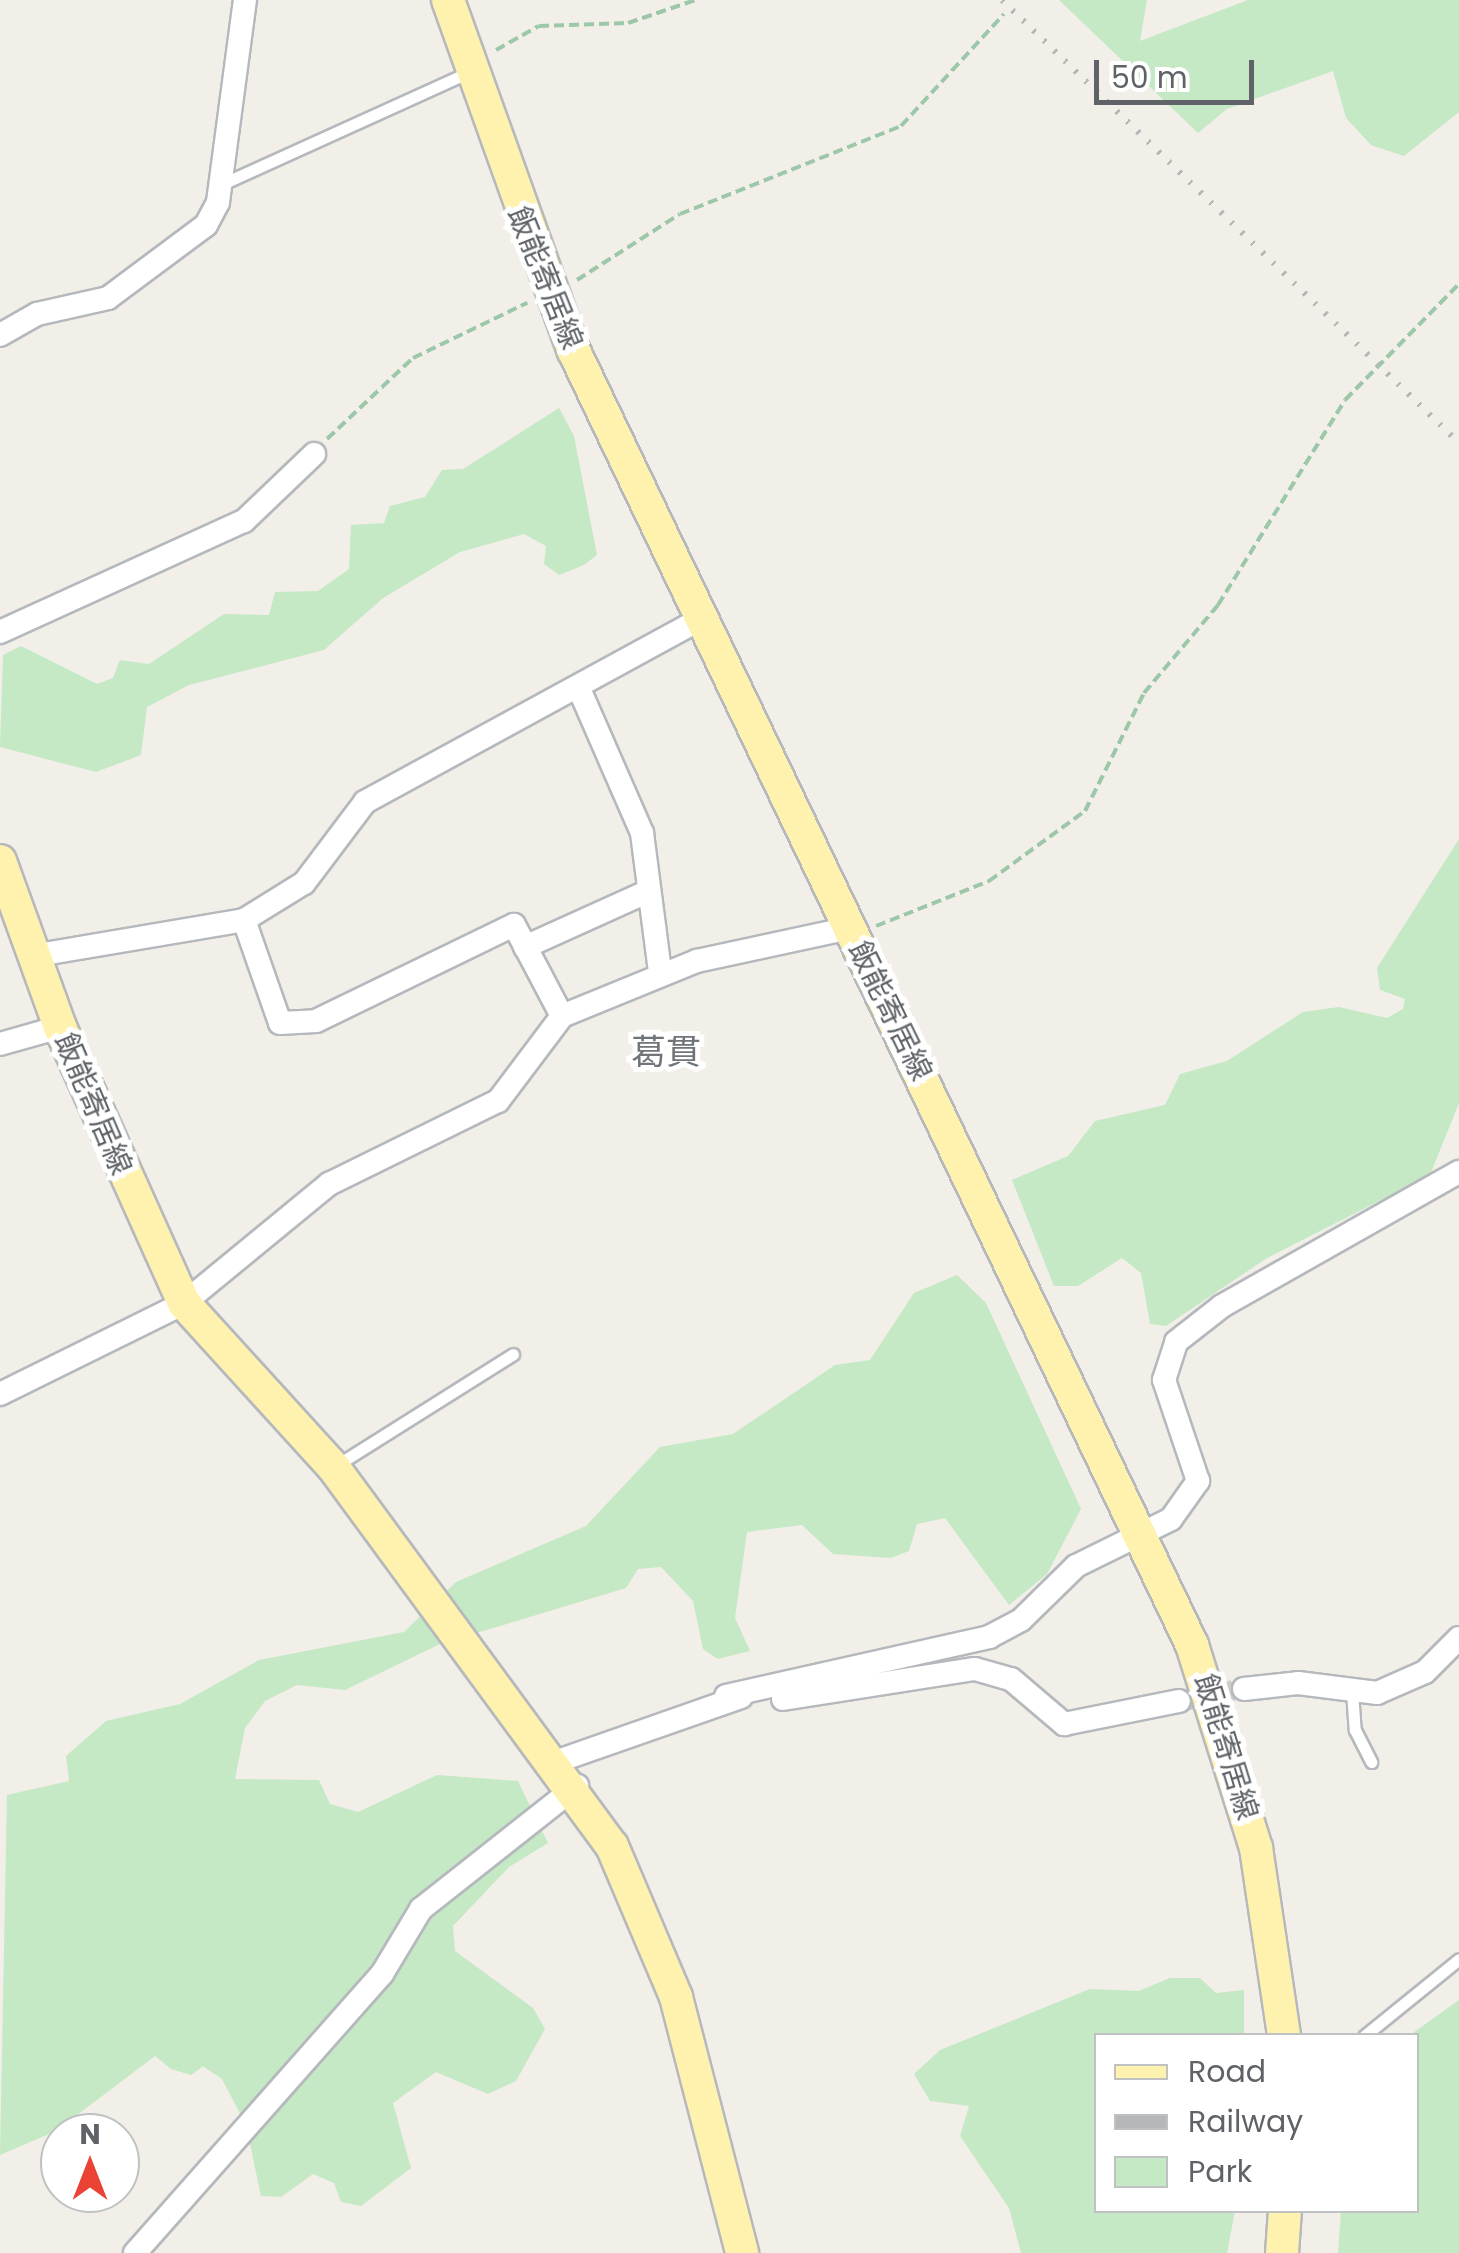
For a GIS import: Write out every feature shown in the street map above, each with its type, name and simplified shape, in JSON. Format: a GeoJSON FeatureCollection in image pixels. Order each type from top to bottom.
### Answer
{"type":"FeatureCollection","features":[{"type":"Feature","properties":{"kind":"main road","name":"飯能寄居線"},"geometry":{"type":"LineString","coordinates":[[448,0],[468,72],[574,352],[1142,1535],[1240,1786],[1283,2033]]}},
{"type":"Feature","properties":{"kind":"main road","name":"飯能寄居線"},"geometry":{"type":"LineString","coordinates":[[0,861],[60,1027],[184,1303],[334,1468],[568,1773],[637,1894],[676,1997],[742,2253]]}},
{"type":"Feature","properties":{"kind":"main road"},"geometry":{"type":"LineString","coordinates":[[1282,2253],[1285,2213]]}},
{"type":"Feature","properties":{"kind":"street"},"geometry":{"type":"LineString","coordinates":[[0,336],[153,273],[206,225],[220,185],[245,0]]}},
{"type":"Feature","properties":{"kind":"street"},"geometry":{"type":"LineString","coordinates":[[0,632],[244,521],[314,454]]}},
{"type":"Feature","properties":{"kind":"street"},"geometry":{"type":"LineString","coordinates":[[32,956],[244,920],[304,883],[365,802],[580,691],[700,619]]}},
{"type":"Feature","properties":{"kind":"street"},"geometry":{"type":"LineString","coordinates":[[580,691],[642,833],[660,972]]}},
{"type":"Feature","properties":{"kind":"street"},"geometry":{"type":"LineString","coordinates":[[525,947],[648,892]]}},
{"type":"Feature","properties":{"kind":"street"},"geometry":{"type":"LineString","coordinates":[[244,920],[280,1023],[316,1021],[514,926],[562,1016]]}},
{"type":"Feature","properties":{"kind":"street"},"geometry":{"type":"LineString","coordinates":[[0,1394],[184,1303],[329,1184],[498,1101],[562,1016],[660,972],[851,931]]}},
{"type":"Feature","properties":{"kind":"street"},"geometry":{"type":"LineString","coordinates":[[0,1044],[60,1027]]}},
{"type":"Feature","properties":{"kind":"street"},"geometry":{"type":"LineString","coordinates":[[135,2253],[382,1974],[421,1909],[568,1773],[726,1696],[989,1637],[1021,1620],[1076,1566],[1142,1535],[1186,1507],[1198,1482],[1164,1380],[1176,1342],[1222,1306],[1459,1172]]}},
{"type":"Feature","properties":{"kind":"street"},"geometry":{"type":"LineString","coordinates":[[1244,1689],[1352,1691],[1402,1685],[1459,1638]]}},
{"type":"Feature","properties":{"kind":"street"},"geometry":{"type":"LineString","coordinates":[[726,1696],[774,1700],[974,1669],[1012,1678],[1042,1714],[1064,1724],[1179,1701]]}},
{"type":"Feature","properties":{"kind":"lane"},"geometry":{"type":"LineString","coordinates":[[220,185],[468,72]]}},
{"type":"Feature","properties":{"kind":"lane"},"geometry":{"type":"LineString","coordinates":[[334,1468],[513,1354]]}},
{"type":"Feature","properties":{"kind":"lane"},"geometry":{"type":"LineString","coordinates":[[1352,1691],[1355,1730],[1372,1762]]}},
{"type":"Feature","properties":{"kind":"lane"},"geometry":{"type":"LineString","coordinates":[[1368,2033],[1459,1959]]}},
{"type":"Feature","properties":{"kind":"path"},"geometry":{"type":"LineString","coordinates":[[468,72],[540,26],[628,23],[695,0]]}},
{"type":"Feature","properties":{"kind":"path"},"geometry":{"type":"LineString","coordinates":[[569,286],[680,214],[900,126],[1004,14]]}},
{"type":"Feature","properties":{"kind":"path"},"geometry":{"type":"LineString","coordinates":[[851,931],[989,881],[1085,811],[1144,693],[1218,604],[1345,400],[1459,284]]}},
{"type":"Feature","properties":{"kind":"path"},"geometry":{"type":"LineString","coordinates":[[314,454],[413,358],[532,302]]}},
{"type":"Feature","properties":{"kind":"green space"},"geometry":{"type":"Polygon","coordinates":[[[1059,0],[1147,0],[1140,41],[1248,0],[1459,0],[1459,112],[1404,156],[1371,145],[1346,118],[1333,71],[1227,109],[1198,133],[1059,0]]]}},
{"type":"Feature","properties":{"kind":"green space"},"geometry":{"type":"Polygon","coordinates":[[[559,408],[574,436],[597,555],[584,565],[559,575],[544,564],[546,546],[524,534],[460,552],[383,598],[324,650],[189,685],[147,707],[141,755],[96,772],[0,747],[3,655],[21,646],[97,684],[113,678],[120,660],[149,664],[224,614],[269,615],[275,592],[318,591],[349,569],[351,525],[384,523],[390,506],[425,497],[442,470],[463,469],[559,408]]]}},
{"type":"Feature","properties":{"kind":"green space"},"geometry":{"type":"Polygon","coordinates":[[[1459,839],[1459,1103],[1430,1175],[1267,1258],[1166,1326],[1150,1324],[1141,1273],[1122,1258],[1078,1286],[1054,1286],[1012,1180],[1068,1156],[1095,1121],[1165,1105],[1180,1074],[1227,1061],[1303,1012],[1339,1007],[1387,1018],[1403,1009],[1405,999],[1380,990],[1377,968],[1459,839]]]}},
{"type":"Feature","properties":{"kind":"green space"},"geometry":{"type":"Polygon","coordinates":[[[957,1275],[986,1303],[1081,1509],[1047,1574],[1009,1605],[945,1518],[917,1524],[909,1551],[891,1558],[833,1554],[802,1525],[747,1532],[735,1618],[750,1651],[718,1659],[703,1649],[693,1601],[661,1567],[638,1569],[626,1588],[440,1644],[345,1690],[297,1685],[265,1701],[245,1728],[235,1779],[319,1780],[330,1804],[358,1812],[437,1775],[518,1781],[548,1843],[509,1867],[453,1926],[455,1951],[533,2008],[545,2029],[516,2081],[488,2094],[436,2072],[393,2103],[411,2168],[361,2206],[341,2202],[334,2183],[313,2174],[281,2197],[261,2196],[246,2125],[222,2079],[203,2066],[191,2075],[171,2069],[155,2056],[80,2113],[40,2113],[40,2138],[0,2155],[7,1795],[69,1781],[66,1756],[106,1721],[180,1704],[259,1660],[404,1632],[456,1582],[586,1526],[660,1447],[733,1434],[835,1365],[870,1360],[914,1293],[957,1275]]]}},
{"type":"Feature","properties":{"kind":"green space"},"geometry":{"type":"Polygon","coordinates":[[[1170,1978],[1200,1978],[1216,1993],[1244,1990],[1244,2033],[1094,2033],[1094,2213],[1235,2213],[1227,2253],[1021,2253],[1009,2208],[960,2136],[969,2106],[930,2101],[914,2074],[940,2050],[1090,1989],[1139,1991],[1170,1978]]]}},
{"type":"Feature","properties":{"kind":"green space"},"geometry":{"type":"Polygon","coordinates":[[[1459,2000],[1459,2253],[1338,2253],[1341,2213],[1419,2213],[1419,2033],[1413,2033],[1459,2000]]]}},
{"type":"Feature","properties":{"kind":"tunnel"},"geometry":{"type":"LineString","coordinates":[[1179,1701],[1244,1689]]}},
{"type":"Feature","properties":{"kind":"railway"},"geometry":{"type":"LineString","coordinates":[[1002,0],[1459,443]]}},
{"type":"Feature","properties":{"kind":"district","name":"葛貫"},"geometry":{"type":"Point","coordinates":[666,1052]}}]}
